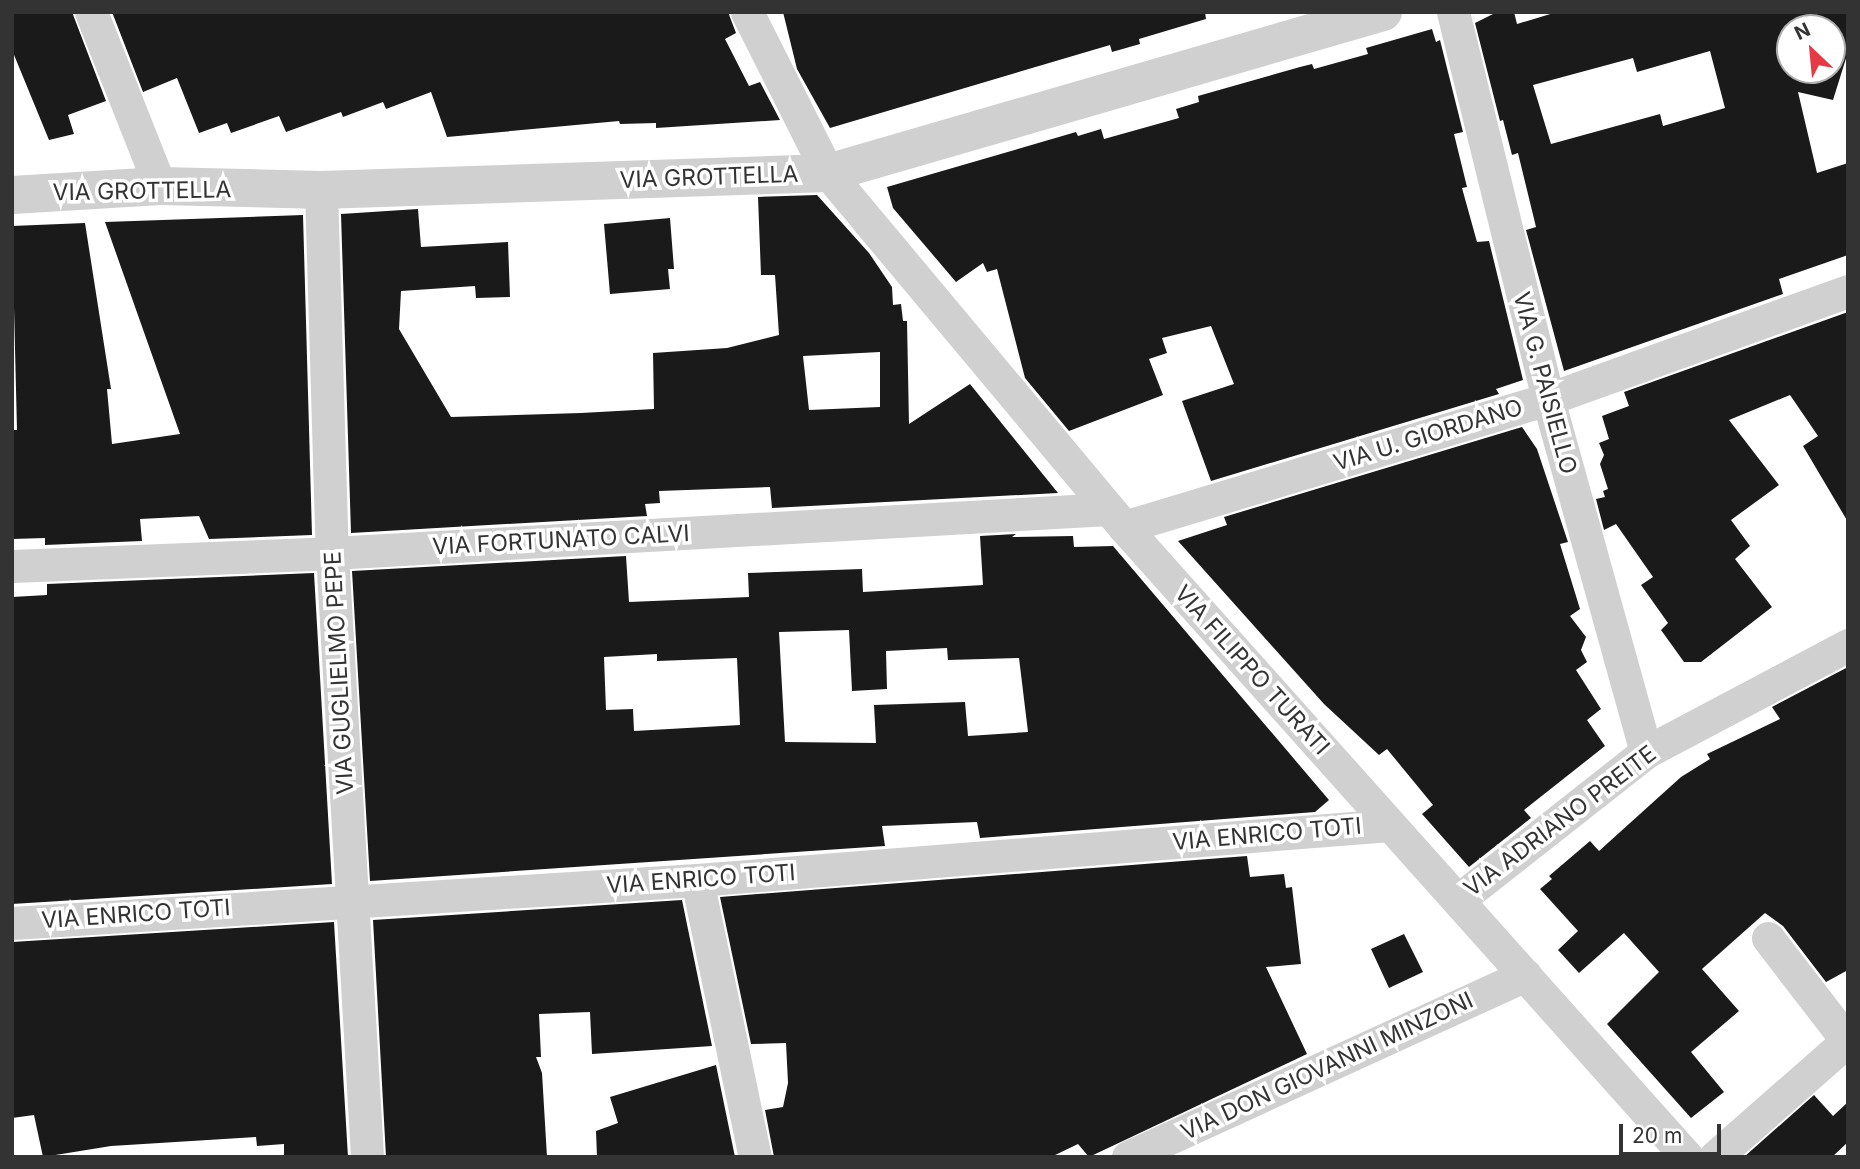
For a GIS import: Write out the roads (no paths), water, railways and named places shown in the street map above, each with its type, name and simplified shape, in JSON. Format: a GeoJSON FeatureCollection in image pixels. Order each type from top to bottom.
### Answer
{"type":"FeatureCollection","features":[{"type":"Feature","properties":{"kind":"street"},"geometry":{"type":"LineString","coordinates":[[91,12],[160,186]]}},
{"type":"Feature","properties":{"kind":"street","name":"VIA FILIPPO TURATI"},"geometry":{"type":"LineString","coordinates":[[747,12],[828,173],[1117,518],[1687,1157]]}},
{"type":"Feature","properties":{"kind":"street","name":"VIA GROTTELLA"},"geometry":{"type":"LineString","coordinates":[[12,195],[160,186],[321,190],[828,173],[1384,12]]}},
{"type":"Feature","properties":{"kind":"street","name":"VIA G. PAISIELLO"},"geometry":{"type":"LineString","coordinates":[[1452,12],[1548,399],[1646,752]]}},
{"type":"Feature","properties":{"kind":"street","name":"VIA GUGLIELMO PEPE"},"geometry":{"type":"LineString","coordinates":[[321,190],[332,553],[367,1157]]}},
{"type":"Feature","properties":{"kind":"street","name":"VIA U. GIORDANO"},"geometry":{"type":"LineString","coordinates":[[1117,518],[1548,399],[1848,291]]}},
{"type":"Feature","properties":{"kind":"street","name":"VIA FORTUNATO CALVI"},"geometry":{"type":"LineString","coordinates":[[12,565],[1117,518]]}},
{"type":"Feature","properties":{"kind":"street","name":"VIA ADRIANO PREITE"},"geometry":{"type":"LineString","coordinates":[[1458,900],[1646,752],[1848,645]]}},
{"type":"Feature","properties":{"kind":"street","name":"VIA ENRICO TOTI"},"geometry":{"type":"LineString","coordinates":[[12,923],[352,899],[697,880],[1390,824]]}},
{"type":"Feature","properties":{"kind":"street"},"geometry":{"type":"LineString","coordinates":[[697,880],[755,1157]]}},
{"type":"Feature","properties":{"kind":"street"},"geometry":{"type":"LineString","coordinates":[[1715,1157],[1847,1041],[1768,938]]}},
{"type":"Feature","properties":{"kind":"street","name":"VIA DON GIOVANNI MINZONI"},"geometry":{"type":"LineString","coordinates":[[1128,1157],[1525,975]]}}]}
